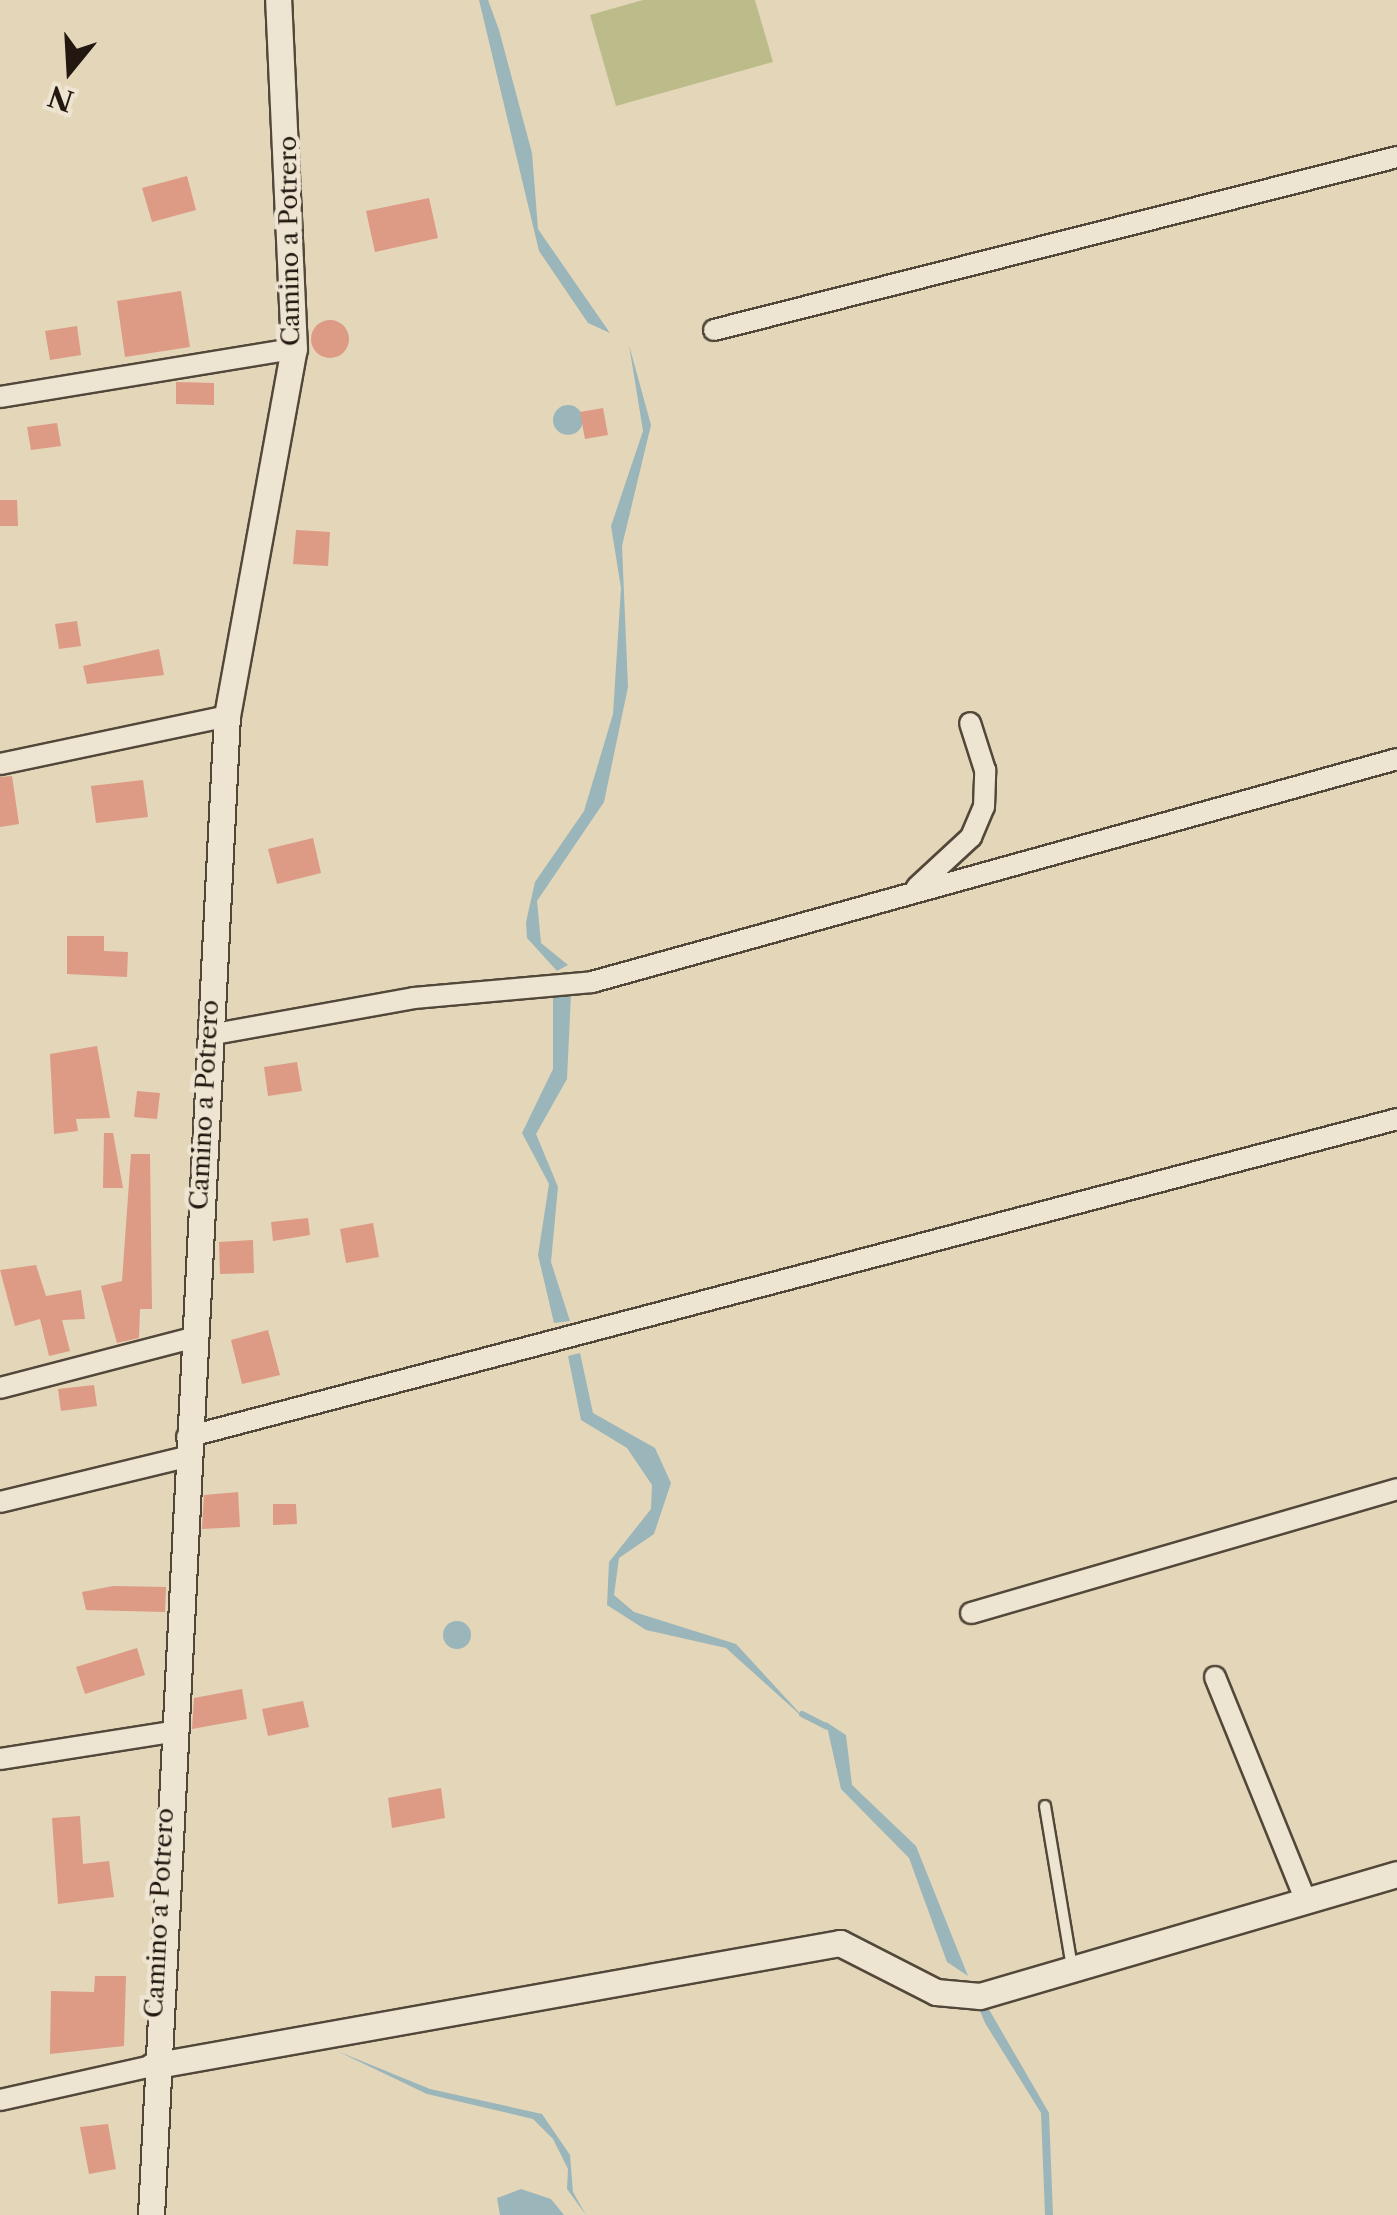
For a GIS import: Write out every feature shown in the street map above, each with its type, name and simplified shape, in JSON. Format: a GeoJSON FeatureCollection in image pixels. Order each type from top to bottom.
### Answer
{"type":"FeatureCollection","features":[{"type":"Feature","properties":{"kind":"street","name":"Camino a Potrero"},"geometry":{"type":"LineString","coordinates":[[151,2215],[152,2066],[227,716],[294,348],[278,0]]}},
{"type":"Feature","properties":{"kind":"street"},"geometry":{"type":"LineString","coordinates":[[714,330],[1397,157]]}},
{"type":"Feature","properties":{"kind":"street"},"geometry":{"type":"LineString","coordinates":[[0,397],[294,348]]}},
{"type":"Feature","properties":{"kind":"street"},"geometry":{"type":"LineString","coordinates":[[0,764],[227,716]]}},
{"type":"Feature","properties":{"kind":"street"},"geometry":{"type":"LineString","coordinates":[[908,894],[970,836],[984,807],[986,770],[970,722]]}},
{"type":"Feature","properties":{"kind":"street"},"geometry":{"type":"LineString","coordinates":[[209,1034],[507,986],[592,982],[1397,759]]}},
{"type":"Feature","properties":{"kind":"street"},"geometry":{"type":"LineString","coordinates":[[0,1502],[186,1447],[1397,1118]]}},
{"type":"Feature","properties":{"kind":"street"},"geometry":{"type":"LineString","coordinates":[[0,1388],[192,1338]]}},
{"type":"Feature","properties":{"kind":"street"},"geometry":{"type":"LineString","coordinates":[[972,1614],[1397,1489]]}},
{"type":"Feature","properties":{"kind":"street"},"geometry":{"type":"LineString","coordinates":[[1215,1677],[1306,1901]]}},
{"type":"Feature","properties":{"kind":"street"},"geometry":{"type":"LineString","coordinates":[[0,1759],[170,1732]]}},
{"type":"Feature","properties":{"kind":"street"},"geometry":{"type":"LineString","coordinates":[[0,2100],[152,2066],[840,1943],[959,1998],[1397,1874]]}},
{"type":"Feature","properties":{"kind":"lane"},"geometry":{"type":"LineString","coordinates":[[1046,1806],[1072,1969]]}},
{"type":"Feature","properties":{"kind":"green space"},"geometry":{"type":"Polygon","coordinates":[[[643,0],[755,0],[773,62],[616,106],[590,15],[643,0]]]}},
{"type":"Feature","properties":{"kind":"water"},"geometry":{"type":"Polygon","coordinates":[[[479,0],[488,0],[499,30],[532,153],[538,229],[610,333],[588,323],[539,251],[479,0]]]}},
{"type":"Feature","properties":{"kind":"water"},"geometry":{"type":"Polygon","coordinates":[[[629,345],[651,425],[622,546],[628,687],[604,802],[537,901],[541,943],[568,965],[557,971],[527,938],[526,922],[535,882],[584,811],[613,714],[621,588],[611,526],[643,431],[629,345]]]}},
{"type":"Feature","properties":{"kind":"water"},"geometry":{"type":"Polygon","coordinates":[[[568,405],[582,414],[583,420],[574,434],[568,435],[554,426],[553,420],[562,406],[568,405]]]}},
{"type":"Feature","properties":{"kind":"water"},"geometry":{"type":"Polygon","coordinates":[[[553,994],[571,994],[567,1079],[536,1134],[558,1187],[551,1262],[570,1321],[554,1323],[538,1255],[549,1184],[522,1133],[553,1069],[553,994]]]}},
{"type":"Feature","properties":{"kind":"water"},"geometry":{"type":"Polygon","coordinates":[[[580,1353],[593,1413],[655,1448],[671,1483],[654,1534],[619,1558],[614,1595],[634,1612],[736,1644],[807,1721],[726,1648],[646,1630],[607,1605],[609,1562],[651,1509],[652,1485],[627,1448],[581,1420],[568,1356],[580,1353]]]}},
{"type":"Feature","properties":{"kind":"water"},"geometry":{"type":"Polygon","coordinates":[[[457,1621],[467,1625],[471,1635],[467,1645],[457,1649],[447,1645],[443,1635],[447,1625],[457,1621]]]}},
{"type":"Feature","properties":{"kind":"water"},"geometry":{"type":"Polygon","coordinates":[[[826,1722],[846,1735],[852,1785],[916,1846],[968,1976],[947,1962],[909,1858],[841,1789],[826,1722]]]}},
{"type":"Feature","properties":{"kind":"water"},"geometry":{"type":"Polygon","coordinates":[[[987,2006],[1049,2113],[1053,2215],[1045,2215],[1041,2113],[985,2023],[979,2008],[987,2006]]]}},
{"type":"Feature","properties":{"kind":"water"},"geometry":{"type":"Polygon","coordinates":[[[337,2051],[430,2089],[542,2114],[570,2155],[573,2192],[586,2215],[567,2189],[568,2169],[553,2139],[533,2119],[427,2094],[337,2051]]]}},
{"type":"Feature","properties":{"kind":"water"},"geometry":{"type":"Polygon","coordinates":[[[521,2189],[551,2199],[564,2215],[500,2215],[497,2198],[521,2189]]]}},
{"type":"Feature","properties":{"kind":"building"},"geometry":{"type":"Polygon","coordinates":[[[187,176],[196,210],[152,222],[142,188],[187,176]]]}},
{"type":"Feature","properties":{"kind":"building"},"geometry":{"type":"Polygon","coordinates":[[[429,198],[438,238],[375,252],[366,211],[429,198]]]}},
{"type":"Feature","properties":{"kind":"building"},"geometry":{"type":"Polygon","coordinates":[[[181,291],[190,347],[125,357],[117,301],[181,291]]]}},
{"type":"Feature","properties":{"kind":"building"},"geometry":{"type":"Polygon","coordinates":[[[330,320],[344,325],[349,339],[344,353],[330,358],[316,353],[311,339],[316,325],[330,320]]]}},
{"type":"Feature","properties":{"kind":"building"},"geometry":{"type":"Polygon","coordinates":[[[77,326],[81,355],[50,360],[45,331],[77,326]]]}},
{"type":"Feature","properties":{"kind":"building"},"geometry":{"type":"Polygon","coordinates":[[[176,382],[214,383],[214,405],[176,404],[176,382]]]}},
{"type":"Feature","properties":{"kind":"building"},"geometry":{"type":"Polygon","coordinates":[[[603,408],[608,435],[585,439],[580,412],[603,408]]]}},
{"type":"Feature","properties":{"kind":"building"},"geometry":{"type":"Polygon","coordinates":[[[57,423],[61,446],[31,450],[27,427],[57,423]]]}},
{"type":"Feature","properties":{"kind":"building"},"geometry":{"type":"Polygon","coordinates":[[[0,500],[17,500],[18,526],[0,526],[0,500]]]}},
{"type":"Feature","properties":{"kind":"building"},"geometry":{"type":"Polygon","coordinates":[[[296,530],[330,532],[328,566],[293,564],[296,530]]]}},
{"type":"Feature","properties":{"kind":"building"},"geometry":{"type":"Polygon","coordinates":[[[77,621],[81,646],[59,649],[55,624],[77,621]]]}},
{"type":"Feature","properties":{"kind":"building"},"geometry":{"type":"Polygon","coordinates":[[[159,649],[164,675],[87,684],[83,666],[159,649]]]}},
{"type":"Feature","properties":{"kind":"building"},"geometry":{"type":"Polygon","coordinates":[[[12,776],[19,824],[0,827],[0,777],[12,776]]]}},
{"type":"Feature","properties":{"kind":"building"},"geometry":{"type":"Polygon","coordinates":[[[143,780],[148,817],[96,823],[91,786],[143,780]]]}},
{"type":"Feature","properties":{"kind":"building"},"geometry":{"type":"Polygon","coordinates":[[[313,838],[321,873],[277,884],[268,849],[313,838]]]}},
{"type":"Feature","properties":{"kind":"building"},"geometry":{"type":"Polygon","coordinates":[[[67,936],[104,936],[104,951],[128,952],[127,977],[67,974],[67,936]]]}},
{"type":"Feature","properties":{"kind":"building"},"geometry":{"type":"Polygon","coordinates":[[[97,1046],[110,1118],[76,1119],[78,1131],[54,1134],[50,1054],[97,1046]]]}},
{"type":"Feature","properties":{"kind":"building"},"geometry":{"type":"Polygon","coordinates":[[[297,1062],[302,1091],[268,1096],[264,1067],[297,1062]]]}},
{"type":"Feature","properties":{"kind":"building"},"geometry":{"type":"Polygon","coordinates":[[[137,1091],[160,1093],[157,1119],[134,1117],[137,1091]]]}},
{"type":"Feature","properties":{"kind":"building"},"geometry":{"type":"Polygon","coordinates":[[[104,1133],[113,1133],[123,1188],[103,1188],[104,1133]]]}},
{"type":"Feature","properties":{"kind":"building"},"geometry":{"type":"Polygon","coordinates":[[[131,1154],[150,1154],[152,1309],[140,1309],[139,1338],[117,1343],[101,1286],[122,1281],[131,1154]]]}},
{"type":"Feature","properties":{"kind":"building"},"geometry":{"type":"Polygon","coordinates":[[[308,1218],[310,1235],[273,1241],[271,1222],[308,1218]]]}},
{"type":"Feature","properties":{"kind":"building"},"geometry":{"type":"Polygon","coordinates":[[[373,1223],[379,1257],[346,1263],[340,1229],[373,1223]]]}},
{"type":"Feature","properties":{"kind":"building"},"geometry":{"type":"Polygon","coordinates":[[[253,1240],[254,1273],[220,1274],[219,1242],[253,1240]]]}},
{"type":"Feature","properties":{"kind":"building"},"geometry":{"type":"Polygon","coordinates":[[[36,1265],[46,1296],[81,1290],[85,1319],[62,1320],[70,1351],[49,1356],[40,1319],[15,1326],[0,1270],[36,1265]]]}},
{"type":"Feature","properties":{"kind":"building"},"geometry":{"type":"Polygon","coordinates":[[[268,1330],[280,1375],[242,1384],[231,1340],[268,1330]]]}},
{"type":"Feature","properties":{"kind":"building"},"geometry":{"type":"Polygon","coordinates":[[[94,1385],[97,1406],[61,1411],[58,1389],[94,1385]]]}},
{"type":"Feature","properties":{"kind":"building"},"geometry":{"type":"Polygon","coordinates":[[[238,1492],[240,1527],[202,1529],[204,1495],[238,1492]]]}},
{"type":"Feature","properties":{"kind":"building"},"geometry":{"type":"Polygon","coordinates":[[[273,1504],[296,1504],[297,1524],[273,1525],[273,1504]]]}},
{"type":"Feature","properties":{"kind":"building"},"geometry":{"type":"Polygon","coordinates":[[[113,1586],[166,1587],[165,1612],[86,1610],[82,1592],[113,1586]]]}},
{"type":"Feature","properties":{"kind":"building"},"geometry":{"type":"Polygon","coordinates":[[[137,1648],[145,1675],[85,1694],[76,1667],[137,1648]]]}},
{"type":"Feature","properties":{"kind":"building"},"geometry":{"type":"Polygon","coordinates":[[[242,1689],[247,1719],[192,1729],[194,1698],[242,1689]]]}},
{"type":"Feature","properties":{"kind":"building"},"geometry":{"type":"Polygon","coordinates":[[[303,1701],[309,1727],[268,1736],[262,1709],[303,1701]]]}},
{"type":"Feature","properties":{"kind":"building"},"geometry":{"type":"Polygon","coordinates":[[[441,1788],[445,1818],[392,1828],[388,1798],[441,1788]]]}},
{"type":"Feature","properties":{"kind":"building"},"geometry":{"type":"Polygon","coordinates":[[[80,1816],[83,1864],[109,1861],[114,1897],[58,1904],[52,1818],[80,1816]]]}},
{"type":"Feature","properties":{"kind":"building"},"geometry":{"type":"Polygon","coordinates":[[[95,1976],[126,1976],[124,2046],[50,2054],[51,1991],[94,1992],[95,1976]]]}},
{"type":"Feature","properties":{"kind":"building"},"geometry":{"type":"Polygon","coordinates":[[[108,2124],[116,2169],[89,2174],[80,2127],[108,2124]]]}},
{"type":"Feature","properties":{"kind":"waterway"},"geometry":{"type":"LineString","coordinates":[[802,1714],[827,1727]]}}]}
